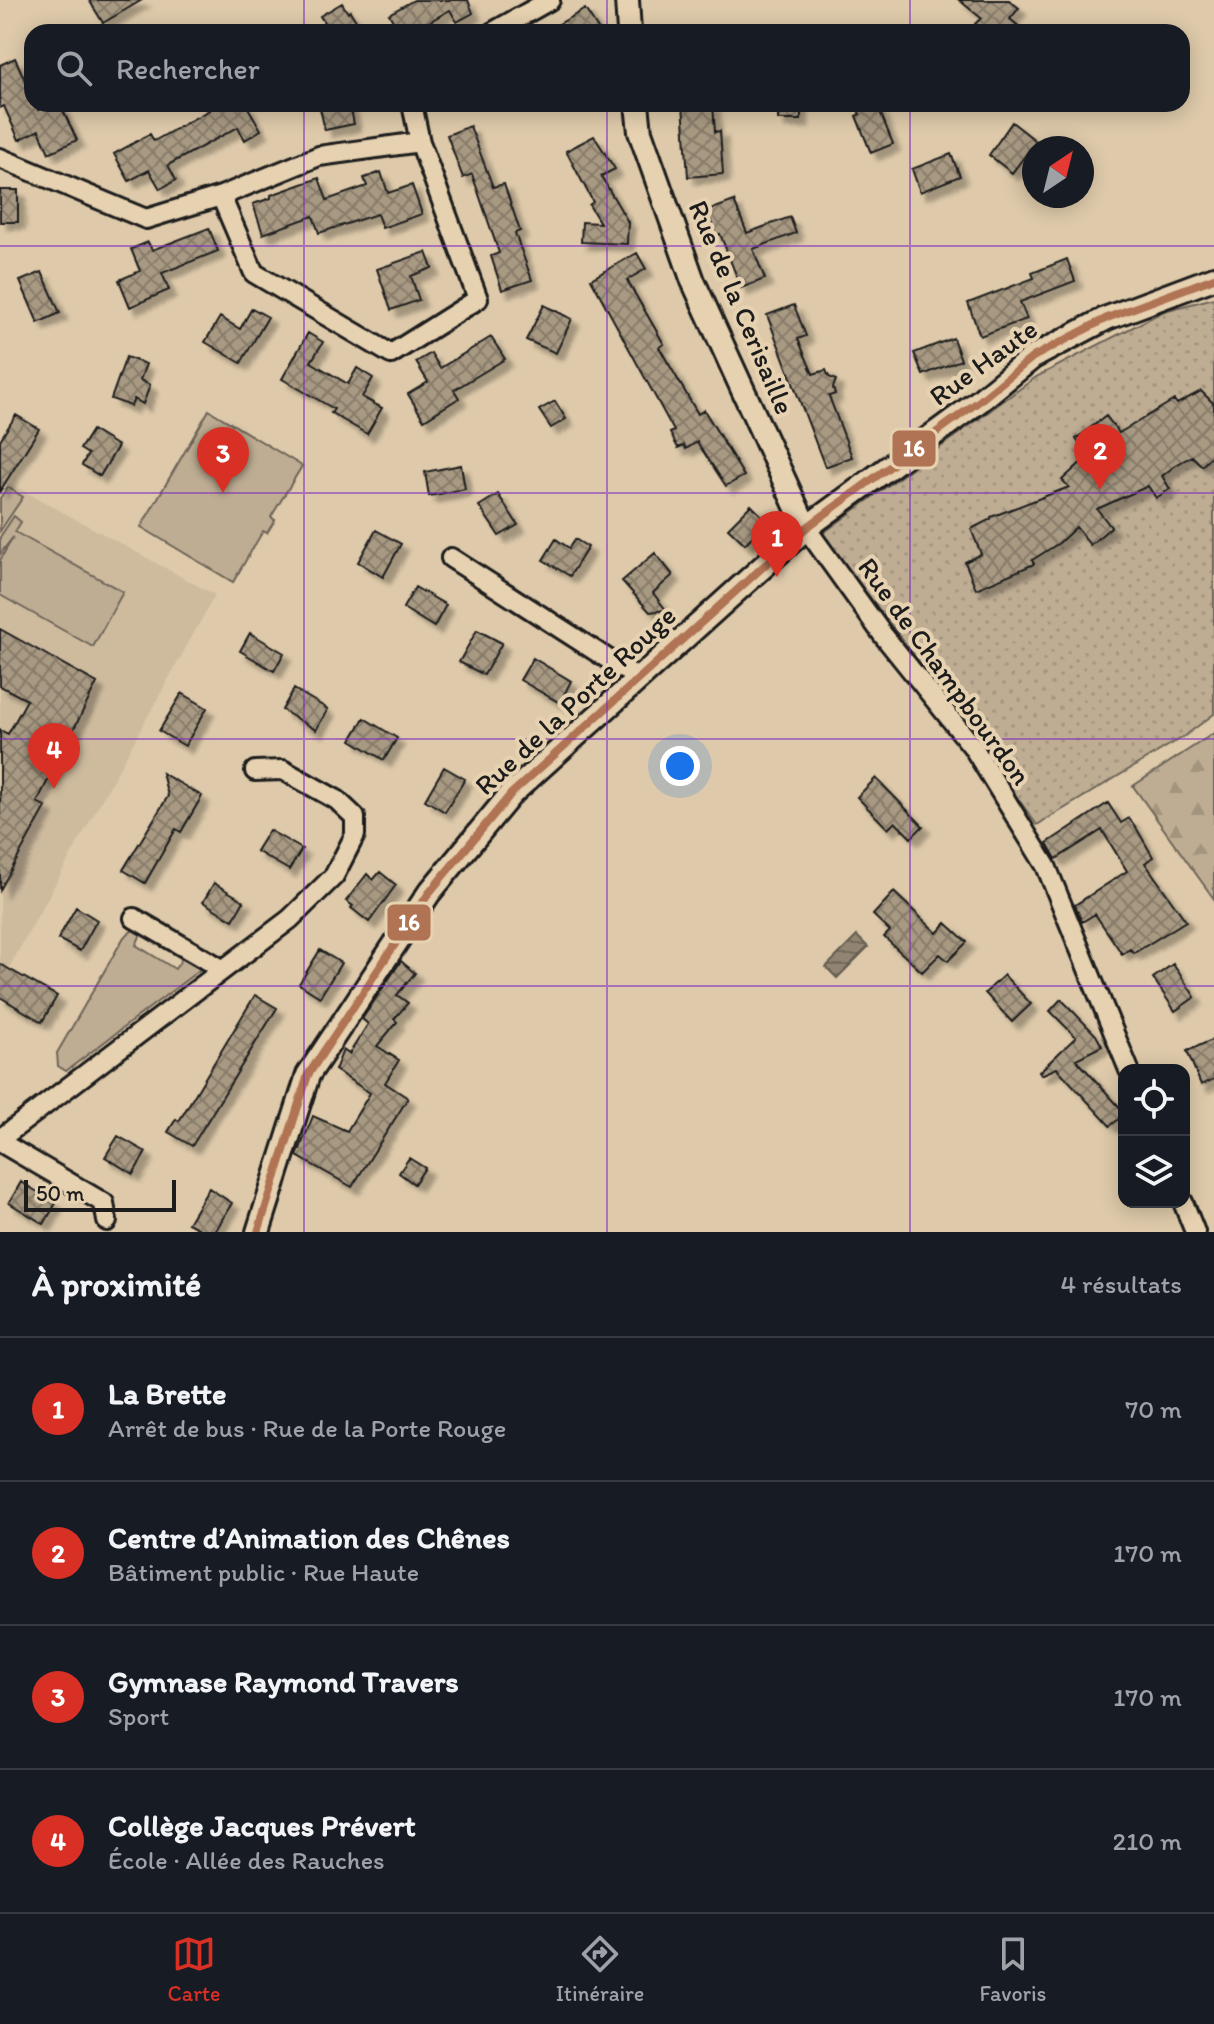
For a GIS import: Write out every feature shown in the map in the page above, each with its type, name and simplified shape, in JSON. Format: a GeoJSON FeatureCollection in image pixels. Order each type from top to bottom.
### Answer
{"type":"FeatureCollection","features":[{"type":"Feature","properties":{"kind":"street"},"geometry":{"type":"LineString","coordinates":[[507,24],[550,0]]}},
{"type":"Feature","properties":{"kind":"street"},"geometry":{"type":"LineString","coordinates":[[627,0],[628,24]]}},
{"type":"Feature","properties":{"kind":"street"},"geometry":{"type":"LineString","coordinates":[[221,196],[254,273],[391,354],[478,299],[420,142],[414,112]]}},
{"type":"Feature","properties":{"kind":"street","name":"Rue de la Cerisaille"},"geometry":{"type":"LineString","coordinates":[[638,112],[640,132],[693,281],[806,528]]}},
{"type":"Feature","properties":{"kind":"street"},"geometry":{"type":"LineString","coordinates":[[0,158],[146,219],[221,196],[319,156],[420,142]]}},
{"type":"Feature","properties":{"kind":"street","name":"Rue Haute"},"geometry":{"type":"LineString","coordinates":[[806,528],[978,402],[1033,357],[1107,318],[1214,278]]}},
{"type":"Feature","properties":{"kind":"street","name":"Rue de la Porte Rouge"},"geometry":{"type":"LineString","coordinates":[[258,1232],[308,1075],[429,893],[511,794],[806,528]]}},
{"type":"Feature","properties":{"kind":"street","name":"Rue de Champbourdon"},"geometry":{"type":"LineString","coordinates":[[806,528],[883,635],[973,747],[1046,866],[1127,1064]]}},
{"type":"Feature","properties":{"kind":"street"},"geometry":{"type":"LineString","coordinates":[[451,558],[639,679]]}},
{"type":"Feature","properties":{"kind":"street"},"geometry":{"type":"LineString","coordinates":[[107,1221],[104,1203],[0,1140],[290,919],[334,876],[355,835],[355,817],[337,800],[283,770],[255,771]]}},
{"type":"Feature","properties":{"kind":"street"},"geometry":{"type":"LineString","coordinates":[[134,918],[222,969]]}},
{"type":"Feature","properties":{"kind":"street"},"geometry":{"type":"LineString","coordinates":[[1185,1208],[1195,1232]]}},
{"type":"Feature","properties":{"kind":"shaded area"},"geometry":{"type":"Polygon","coordinates":[[[2,479],[215,595],[0,984],[0,482],[2,479]]]}},
{"type":"Feature","properties":{"kind":"shaded area"},"geometry":{"type":"Polygon","coordinates":[[[857,936],[868,947],[837,978],[826,967],[857,936]]]}},
{"type":"Feature","properties":{"kind":"green space"},"geometry":{"type":"Polygon","coordinates":[[[1214,298],[1214,714],[1186,735],[1037,825],[822,534],[1036,377],[1164,311],[1214,298]]]}},
{"type":"Feature","properties":{"kind":"green space"},"geometry":{"type":"Polygon","coordinates":[[[209,410],[302,466],[271,517],[275,520],[267,533],[263,531],[233,582],[141,527],[209,410]]]}},
{"type":"Feature","properties":{"kind":"green space"},"geometry":{"type":"Polygon","coordinates":[[[8,487],[23,497],[0,531],[0,498],[8,487]]]}},
{"type":"Feature","properties":{"kind":"green space"},"geometry":{"type":"Polygon","coordinates":[[[14,516],[21,522],[15,532],[123,592],[93,647],[0,595],[0,560],[13,537],[0,554],[0,537],[14,516]]]}},
{"type":"Feature","properties":{"kind":"green space"},"geometry":{"type":"Polygon","coordinates":[[[1214,733],[1214,899],[1133,786],[1214,733]]]}},
{"type":"Feature","properties":{"kind":"green space"},"geometry":{"type":"Polygon","coordinates":[[[133,930],[142,932],[136,945],[175,969],[183,957],[202,968],[66,1071],[58,1066],[57,1053],[124,937],[133,930]]]}},
{"type":"Feature","properties":{"kind":"building"},"geometry":{"type":"Polygon","coordinates":[[[89,0],[142,0],[103,23],[89,0]]]}},
{"type":"Feature","properties":{"kind":"building"},"geometry":{"type":"Polygon","coordinates":[[[414,0],[468,0],[473,13],[457,22],[450,10],[425,24],[395,24],[389,14],[414,0]]]}},
{"type":"Feature","properties":{"kind":"building"},"geometry":{"type":"Polygon","coordinates":[[[959,0],[1009,0],[1019,8],[1010,19],[1016,24],[975,24],[981,18],[959,0]]]}},
{"type":"Feature","properties":{"kind":"building"},"geometry":{"type":"Polygon","coordinates":[[[342,3],[358,24],[325,24],[320,16],[342,3]]]}},
{"type":"Feature","properties":{"kind":"building"},"geometry":{"type":"Polygon","coordinates":[[[585,9],[595,24],[559,24],[585,9]]]}},
{"type":"Feature","properties":{"kind":"building"},"geometry":{"type":"Polygon","coordinates":[[[15,58],[24,78],[24,112],[64,112],[77,140],[49,153],[39,130],[19,140],[4,106],[0,108],[0,65],[15,58]]]}},
{"type":"Feature","properties":{"kind":"building"},"geometry":{"type":"Polygon","coordinates":[[[206,112],[251,112],[261,130],[245,140],[238,127],[168,165],[176,180],[160,189],[149,170],[129,181],[114,154],[150,134],[154,141],[206,112]]]}},
{"type":"Feature","properties":{"kind":"building"},"geometry":{"type":"Polygon","coordinates":[[[321,112],[352,112],[354,124],[325,130],[321,112]]]}},
{"type":"Feature","properties":{"kind":"building"},"geometry":{"type":"Polygon","coordinates":[[[684,112],[714,112],[715,132],[720,131],[723,174],[688,177],[684,112]]]}},
{"type":"Feature","properties":{"kind":"building"},"geometry":{"type":"Polygon","coordinates":[[[778,112],[801,112],[801,120],[778,120],[778,112]]]}},
{"type":"Feature","properties":{"kind":"building"},"geometry":{"type":"Polygon","coordinates":[[[880,112],[893,144],[871,153],[856,116],[880,112]]]}},
{"type":"Feature","properties":{"kind":"building"},"geometry":{"type":"Polygon","coordinates":[[[1012,122],[1030,136],[1022,136],[1022,160],[1012,173],[989,155],[1012,122]]]}},
{"type":"Feature","properties":{"kind":"building"},"geometry":{"type":"Polygon","coordinates":[[[470,126],[493,187],[504,184],[520,231],[515,233],[532,280],[502,290],[491,256],[499,253],[472,174],[463,178],[447,135],[470,126]]]}},
{"type":"Feature","properties":{"kind":"building"},"geometry":{"type":"Polygon","coordinates":[[[594,136],[615,169],[601,176],[628,222],[627,244],[581,242],[582,222],[600,223],[589,205],[593,202],[566,151],[594,136]]]}},
{"type":"Feature","properties":{"kind":"building"},"geometry":{"type":"Polygon","coordinates":[[[951,154],[960,176],[920,192],[912,169],[951,154]]]}},
{"type":"Feature","properties":{"kind":"building"},"geometry":{"type":"Polygon","coordinates":[[[381,172],[388,193],[412,185],[422,214],[382,228],[377,214],[319,233],[313,216],[263,234],[253,204],[319,178],[327,200],[367,186],[364,178],[381,172]]]}},
{"type":"Feature","properties":{"kind":"building"},"geometry":{"type":"Polygon","coordinates":[[[0,190],[18,190],[18,222],[0,222],[0,190]]]}},
{"type":"Feature","properties":{"kind":"building"},"geometry":{"type":"Polygon","coordinates":[[[734,201],[747,233],[790,217],[796,233],[753,249],[765,279],[741,288],[720,234],[716,236],[707,211],[734,201]]]}},
{"type":"Feature","properties":{"kind":"building"},"geometry":{"type":"Polygon","coordinates":[[[209,228],[218,251],[162,273],[169,290],[130,307],[119,280],[140,271],[131,249],[148,242],[152,250],[209,228]]]}},
{"type":"Feature","properties":{"kind":"building"},"geometry":{"type":"Polygon","coordinates":[[[426,252],[432,268],[411,276],[419,300],[391,310],[377,269],[426,252]]]}},
{"type":"Feature","properties":{"kind":"building"},"geometry":{"type":"Polygon","coordinates":[[[637,253],[646,269],[627,280],[664,344],[659,347],[698,414],[704,410],[744,476],[726,486],[697,442],[686,449],[684,445],[678,448],[670,433],[674,431],[591,279],[637,253]]]}},
{"type":"Feature","properties":{"kind":"building"},"geometry":{"type":"Polygon","coordinates":[[[1067,259],[1075,281],[1020,302],[1027,319],[980,336],[968,303],[1034,278],[1032,273],[1067,259]]]}},
{"type":"Feature","properties":{"kind":"building"},"geometry":{"type":"Polygon","coordinates":[[[42,272],[60,313],[38,323],[20,281],[42,272]]]}},
{"type":"Feature","properties":{"kind":"building"},"geometry":{"type":"Polygon","coordinates":[[[544,305],[572,319],[556,353],[526,340],[544,305]]]}},
{"type":"Feature","properties":{"kind":"building"},"geometry":{"type":"Polygon","coordinates":[[[794,305],[806,336],[798,339],[813,374],[826,370],[829,377],[836,380],[833,388],[835,394],[829,396],[852,457],[825,467],[767,315],[794,305]]]}},
{"type":"Feature","properties":{"kind":"building"},"geometry":{"type":"Polygon","coordinates":[[[252,308],[268,317],[241,363],[205,342],[220,317],[240,329],[252,308]]]}},
{"type":"Feature","properties":{"kind":"building"},"geometry":{"type":"Polygon","coordinates":[[[308,333],[323,342],[311,362],[348,384],[357,368],[373,378],[362,397],[382,408],[367,434],[331,413],[334,409],[282,379],[308,333]]]}},
{"type":"Feature","properties":{"kind":"building"},"geometry":{"type":"Polygon","coordinates":[[[491,337],[505,359],[454,390],[459,398],[424,420],[408,394],[428,382],[416,362],[431,353],[440,368],[491,337]]]}},
{"type":"Feature","properties":{"kind":"building"},"geometry":{"type":"Polygon","coordinates":[[[953,338],[961,360],[923,375],[914,353],[953,338]]]}},
{"type":"Feature","properties":{"kind":"building"},"geometry":{"type":"Polygon","coordinates":[[[126,357],[146,364],[140,380],[150,385],[143,404],[134,399],[131,406],[111,399],[126,357]]]}},
{"type":"Feature","properties":{"kind":"building"},"geometry":{"type":"Polygon","coordinates":[[[1201,391],[1214,404],[1214,453],[1202,466],[1192,456],[1162,476],[1170,489],[1156,498],[1148,486],[1097,509],[1111,527],[1090,545],[1076,527],[1059,543],[1032,560],[1034,564],[976,589],[965,562],[981,554],[971,529],[991,517],[1069,487],[1062,480],[1088,456],[1076,439],[1106,416],[1119,433],[1174,400],[1177,404],[1201,391]]]}},
{"type":"Feature","properties":{"kind":"building"},"geometry":{"type":"Polygon","coordinates":[[[555,401],[566,419],[551,428],[539,410],[555,401]]]}},
{"type":"Feature","properties":{"kind":"building"},"geometry":{"type":"Polygon","coordinates":[[[16,415],[39,429],[0,491],[0,440],[16,415]]]}},
{"type":"Feature","properties":{"kind":"building"},"geometry":{"type":"Polygon","coordinates":[[[92,430],[118,446],[100,476],[82,465],[88,454],[80,449],[92,430]]]}},
{"type":"Feature","properties":{"kind":"building"},"geometry":{"type":"Polygon","coordinates":[[[461,465],[465,489],[429,496],[425,472],[461,465]]]}},
{"type":"Feature","properties":{"kind":"building"},"geometry":{"type":"Polygon","coordinates":[[[498,494],[518,525],[499,536],[479,506],[498,494]]]}},
{"type":"Feature","properties":{"kind":"building"},"geometry":{"type":"Polygon","coordinates":[[[751,505],[767,521],[745,544],[728,528],[751,505]]]}},
{"type":"Feature","properties":{"kind":"building"},"geometry":{"type":"Polygon","coordinates":[[[376,530],[401,544],[383,577],[358,562],[376,530]]]}},
{"type":"Feature","properties":{"kind":"building"},"geometry":{"type":"Polygon","coordinates":[[[556,539],[569,548],[575,539],[588,547],[570,576],[543,560],[556,539]]]}},
{"type":"Feature","properties":{"kind":"building"},"geometry":{"type":"Polygon","coordinates":[[[655,553],[673,575],[653,593],[666,610],[650,612],[622,581],[655,553]]]}},
{"type":"Feature","properties":{"kind":"building"},"geometry":{"type":"Polygon","coordinates":[[[415,587],[446,605],[434,627],[403,608],[415,587]]]}},
{"type":"Feature","properties":{"kind":"building"},"geometry":{"type":"Polygon","coordinates":[[[0,629],[97,683],[37,802],[46,807],[0,890],[0,730],[8,734],[27,700],[0,686],[0,629]]]}},
{"type":"Feature","properties":{"kind":"building"},"geometry":{"type":"Polygon","coordinates":[[[477,630],[502,643],[484,675],[459,662],[477,630]]]}},
{"type":"Feature","properties":{"kind":"building"},"geometry":{"type":"Polygon","coordinates":[[[250,633],[284,653],[274,671],[240,651],[250,633]]]}},
{"type":"Feature","properties":{"kind":"building"},"geometry":{"type":"Polygon","coordinates":[[[533,658],[571,681],[560,703],[520,680],[533,658]]]}},
{"type":"Feature","properties":{"kind":"building"},"geometry":{"type":"Polygon","coordinates":[[[294,689],[328,709],[316,730],[282,710],[294,689]]]}},
{"type":"Feature","properties":{"kind":"building"},"geometry":{"type":"Polygon","coordinates":[[[182,693],[207,708],[185,746],[159,731],[182,693]]]}},
{"type":"Feature","properties":{"kind":"building"},"geometry":{"type":"Polygon","coordinates":[[[364,718],[397,738],[384,760],[351,740],[364,718]]]}},
{"type":"Feature","properties":{"kind":"building"},"geometry":{"type":"Polygon","coordinates":[[[444,767],[465,779],[445,812],[425,800],[444,767]]]}},
{"type":"Feature","properties":{"kind":"building"},"geometry":{"type":"Polygon","coordinates":[[[162,773],[202,796],[181,832],[176,829],[145,883],[123,870],[168,796],[162,773]]]}},
{"type":"Feature","properties":{"kind":"building"},"geometry":{"type":"Polygon","coordinates":[[[876,778],[923,826],[911,838],[895,822],[888,829],[857,797],[876,778]]]}},
{"type":"Feature","properties":{"kind":"building"},"geometry":{"type":"Polygon","coordinates":[[[1108,803],[1121,823],[1129,818],[1137,829],[1153,857],[1145,863],[1186,921],[1134,953],[1130,949],[1122,954],[1095,914],[1082,922],[1075,905],[1127,871],[1102,830],[1056,859],[1047,843],[1108,803]]]}},
{"type":"Feature","properties":{"kind":"building"},"geometry":{"type":"Polygon","coordinates":[[[269,830],[302,849],[289,870],[256,851],[269,830]]]}},
{"type":"Feature","properties":{"kind":"building"},"geometry":{"type":"Polygon","coordinates":[[[380,872],[396,885],[369,922],[346,901],[367,874],[373,880],[380,872]]]}},
{"type":"Feature","properties":{"kind":"building"},"geometry":{"type":"Polygon","coordinates":[[[214,883],[244,901],[233,920],[203,902],[214,883]]]}},
{"type":"Feature","properties":{"kind":"building"},"geometry":{"type":"Polygon","coordinates":[[[894,892],[937,933],[946,923],[967,942],[948,961],[940,954],[922,972],[884,937],[890,931],[873,915],[894,892]]]}},
{"type":"Feature","properties":{"kind":"building"},"geometry":{"type":"Polygon","coordinates":[[[76,907],[97,920],[80,951],[58,939],[76,907]]]}},
{"type":"Feature","properties":{"kind":"building"},"geometry":{"type":"Polygon","coordinates":[[[320,950],[341,963],[320,997],[299,984],[320,950]]]}},
{"type":"Feature","properties":{"kind":"building"},"geometry":{"type":"Polygon","coordinates":[[[401,961],[415,973],[397,995],[408,1003],[377,1046],[399,1060],[385,1083],[408,1098],[352,1187],[297,1156],[313,1116],[347,1131],[370,1093],[335,1070],[343,1050],[349,1054],[368,1024],[362,1019],[401,961]]]}},
{"type":"Feature","properties":{"kind":"building"},"geometry":{"type":"Polygon","coordinates":[[[0,964],[57,996],[42,1022],[0,997],[0,964]]]}},
{"type":"Feature","properties":{"kind":"building"},"geometry":{"type":"Polygon","coordinates":[[[1173,964],[1195,997],[1175,1011],[1153,978],[1173,964]]]}},
{"type":"Feature","properties":{"kind":"building"},"geometry":{"type":"Polygon","coordinates":[[[1004,975],[1031,1004],[1012,1022],[985,993],[1004,975]]]}},
{"type":"Feature","properties":{"kind":"building"},"geometry":{"type":"Polygon","coordinates":[[[255,995],[277,1008],[192,1146],[168,1132],[176,1119],[179,1121],[255,995]]]}},
{"type":"Feature","properties":{"kind":"building"},"geometry":{"type":"Polygon","coordinates":[[[1061,999],[1096,1035],[1102,1046],[1076,1059],[1118,1105],[1118,1120],[1110,1126],[1057,1068],[1041,1075],[1039,1072],[1076,1037],[1050,1011],[1061,999]]]}},
{"type":"Feature","properties":{"kind":"building"},"geometry":{"type":"Polygon","coordinates":[[[1214,1039],[1214,1079],[1201,1085],[1187,1051],[1214,1039]]]}},
{"type":"Feature","properties":{"kind":"building"},"geometry":{"type":"Polygon","coordinates":[[[118,1136],[146,1152],[133,1174],[105,1157],[118,1136]]]}},
{"type":"Feature","properties":{"kind":"building"},"geometry":{"type":"Polygon","coordinates":[[[409,1158],[425,1168],[414,1184],[399,1173],[409,1158]]]}},
{"type":"Feature","properties":{"kind":"building"},"geometry":{"type":"Polygon","coordinates":[[[21,1182],[56,1203],[44,1224],[9,1203],[21,1182]]]}},
{"type":"Feature","properties":{"kind":"building"},"geometry":{"type":"Polygon","coordinates":[[[209,1188],[232,1203],[215,1232],[205,1232],[188,1223],[209,1188]]]}},
{"type":"Feature","properties":{"kind":"transit line","name":"16"},"geometry":{"type":"LineString","coordinates":[[258,1232],[308,1075],[429,893],[511,794],[806,528],[978,402],[1033,357],[1107,318],[1214,278]]}},
{"type":"Feature","properties":{"kind":"place","name":"Centre d’Animation des Chênes"},"geometry":{"type":"Point","coordinates":[1100,490]}},
{"type":"Feature","properties":{"kind":"place","name":"Gymnase Raymond Travers"},"geometry":{"type":"Point","coordinates":[223,493]}},
{"type":"Feature","properties":{"kind":"place","name":"La Brette"},"geometry":{"type":"Point","coordinates":[777,577]}},
{"type":"Feature","properties":{"kind":"place","name":"Collège Jacques Prévert"},"geometry":{"type":"Point","coordinates":[54,789]}}]}
